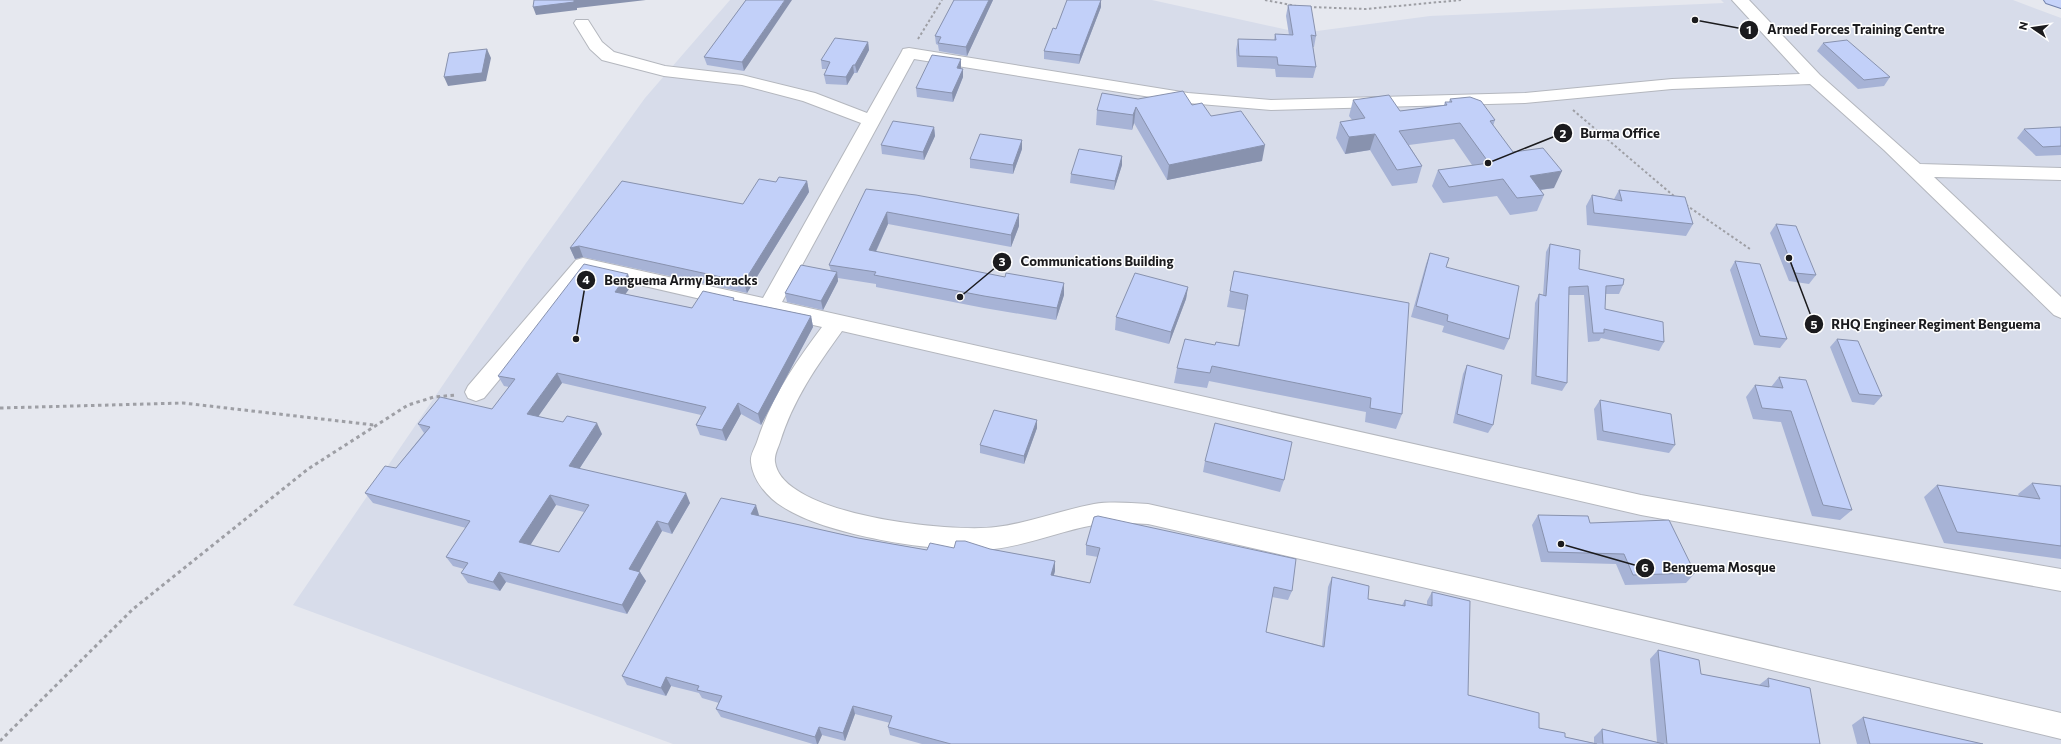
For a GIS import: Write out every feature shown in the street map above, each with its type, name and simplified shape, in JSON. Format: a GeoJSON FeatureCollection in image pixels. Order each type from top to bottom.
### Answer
{"type":"FeatureCollection","features":[{"type":"Feature","properties":{"kind":"main road"},"geometry":{"type":"LineString","coordinates":[[2052,0],[2061,3]]}},
{"type":"Feature","properties":{"kind":"lane"},"geometry":{"type":"LineString","coordinates":[[1740,0],[1814,78],[1997,247],[2061,310]]}},
{"type":"Feature","properties":{"kind":"lane"},"geometry":{"type":"LineString","coordinates":[[582,24],[596,45],[608,56],[664,71],[749,82],[809,97],[872,120]]}},
{"type":"Feature","properties":{"kind":"lane"},"geometry":{"type":"LineString","coordinates":[[769,307],[909,53],[1188,98],[1270,105],[1525,98],[1672,84],[1814,78]]}},
{"type":"Feature","properties":{"kind":"lane"},"geometry":{"type":"LineString","coordinates":[[1915,170],[2061,174]]}},
{"type":"Feature","properties":{"kind":"lane"},"geometry":{"type":"LineString","coordinates":[[476,392],[583,265],[1641,505],[2061,580]]}},
{"type":"Feature","properties":{"kind":"lane"},"geometry":{"type":"LineString","coordinates":[[836,323],[789,388],[772,426],[762,463],[769,483],[795,503],[843,522],[920,536],[982,539],[1027,532],[1089,516],[1118,512],[1148,514],[1474,588],[2061,726]]}},
{"type":"Feature","properties":{"kind":"path"},"geometry":{"type":"LineString","coordinates":[[909,53],[942,0]]}},
{"type":"Feature","properties":{"kind":"path"},"geometry":{"type":"LineString","coordinates":[[1266,0],[1298,6]]}},
{"type":"Feature","properties":{"kind":"path"},"geometry":{"type":"LineString","coordinates":[[1306,7],[1329,9],[1380,8],[1461,0]]}},
{"type":"Feature","properties":{"kind":"path"},"geometry":{"type":"LineString","coordinates":[[1556,95],[1666,191],[1679,200]]}},
{"type":"Feature","properties":{"kind":"path"},"geometry":{"type":"LineString","coordinates":[[1686,204],[1750,249]]}},
{"type":"Feature","properties":{"kind":"path"},"geometry":{"type":"LineString","coordinates":[[0,741],[133,609],[308,469],[408,404],[434,397],[476,392]]}},
{"type":"Feature","properties":{"kind":"path"},"geometry":{"type":"LineString","coordinates":[[0,408],[183,403],[374,425]]}},
{"type":"Feature","properties":{"kind":"shaded area"},"geometry":{"type":"Polygon","coordinates":[[[730,0],[1152,0],[1302,33],[1430,16],[1724,3],[1721,0],[2013,0],[2061,18],[2061,744],[673,744],[293,605],[526,263],[645,98],[730,0]]]}},
{"type":"Feature","properties":{"kind":"building"},"geometry":{"type":"Polygon","coordinates":[[[534,0],[574,0],[574,2],[533,7],[534,0]]]}},
{"type":"Feature","properties":{"kind":"building"},"geometry":{"type":"Polygon","coordinates":[[[746,0],[785,0],[742,62],[704,57],[746,0]]]}},
{"type":"Feature","properties":{"kind":"building"},"geometry":{"type":"Polygon","coordinates":[[[954,0],[989,0],[966,47],[938,43],[941,37],[935,36],[954,0]]]}},
{"type":"Feature","properties":{"kind":"building"},"geometry":{"type":"Polygon","coordinates":[[[1067,0],[1101,0],[1080,55],[1044,51],[1053,28],[1056,29],[1067,0]]]}},
{"type":"Feature","properties":{"kind":"building"},"geometry":{"type":"Polygon","coordinates":[[[1288,5],[1311,6],[1316,36],[1311,35],[1316,67],[1278,65],[1277,57],[1239,56],[1238,39],[1276,40],[1275,34],[1293,35],[1288,5]]]}},
{"type":"Feature","properties":{"kind":"building"},"geometry":{"type":"Polygon","coordinates":[[[835,38],[868,42],[855,65],[853,65],[846,77],[824,75],[830,62],[821,60],[835,38]]]}},
{"type":"Feature","properties":{"kind":"building"},"geometry":{"type":"Polygon","coordinates":[[[1847,40],[1890,77],[1864,80],[1823,43],[1847,40]]]}},
{"type":"Feature","properties":{"kind":"building"},"geometry":{"type":"Polygon","coordinates":[[[487,49],[482,73],[444,77],[449,53],[487,49]]]}},
{"type":"Feature","properties":{"kind":"building"},"geometry":{"type":"Polygon","coordinates":[[[932,55],[961,59],[957,68],[963,69],[952,93],[916,88],[932,55]]]}},
{"type":"Feature","properties":{"kind":"building"},"geometry":{"type":"Polygon","coordinates":[[[1183,91],[1192,105],[1202,103],[1211,116],[1241,111],[1265,145],[1169,165],[1136,107],[1133,115],[1097,110],[1102,93],[1138,99],[1183,91]]]}},
{"type":"Feature","properties":{"kind":"building"},"geometry":{"type":"Polygon","coordinates":[[[1389,95],[1400,111],[1447,105],[1445,102],[1452,102],[1450,99],[1470,97],[1481,101],[1495,120],[1490,121],[1513,152],[1543,148],[1562,171],[1530,176],[1544,195],[1517,198],[1503,179],[1449,187],[1438,170],[1489,163],[1460,123],[1399,131],[1422,166],[1397,170],[1375,134],[1349,137],[1340,122],[1365,118],[1353,100],[1389,95]]]}},
{"type":"Feature","properties":{"kind":"building"},"geometry":{"type":"Polygon","coordinates":[[[893,121],[934,127],[923,152],[881,145],[893,121]]]}},
{"type":"Feature","properties":{"kind":"building"},"geometry":{"type":"Polygon","coordinates":[[[2061,127],[2061,146],[2043,147],[2024,129],[2061,127]]]}},
{"type":"Feature","properties":{"kind":"building"},"geometry":{"type":"Polygon","coordinates":[[[980,134],[1022,140],[1013,165],[970,159],[980,134]]]}},
{"type":"Feature","properties":{"kind":"building"},"geometry":{"type":"Polygon","coordinates":[[[1079,149],[1122,156],[1115,181],[1071,174],[1079,149]]]}},
{"type":"Feature","properties":{"kind":"building"},"geometry":{"type":"Polygon","coordinates":[[[779,177],[807,181],[744,282],[579,246],[570,248],[622,181],[743,204],[759,179],[776,182],[779,177]]]}},
{"type":"Feature","properties":{"kind":"building"},"geometry":{"type":"Polygon","coordinates":[[[866,189],[916,195],[1019,214],[1011,235],[887,212],[869,250],[1005,277],[1006,273],[1064,283],[1057,308],[874,275],[876,272],[829,265],[866,189]]]}},
{"type":"Feature","properties":{"kind":"building"},"geometry":{"type":"Polygon","coordinates":[[[1619,190],[1685,197],[1693,224],[1594,213],[1592,195],[1622,201],[1619,190]]]}},
{"type":"Feature","properties":{"kind":"building"},"geometry":{"type":"Polygon","coordinates":[[[1776,224],[1796,226],[1816,275],[1795,273],[1776,224]]]}},
{"type":"Feature","properties":{"kind":"building"},"geometry":{"type":"Polygon","coordinates":[[[1550,244],[1580,250],[1579,269],[1624,279],[1623,285],[1606,286],[1605,309],[1663,322],[1664,342],[1604,329],[1604,333],[1593,333],[1588,286],[1569,287],[1567,383],[1536,376],[1539,294],[1546,296],[1550,244]]]}},
{"type":"Feature","properties":{"kind":"building"},"geometry":{"type":"Polygon","coordinates":[[[1430,253],[1449,258],[1446,267],[1519,286],[1509,339],[1447,321],[1448,315],[1416,306],[1430,253]]]}},
{"type":"Feature","properties":{"kind":"building"},"geometry":{"type":"Polygon","coordinates":[[[1735,261],[1760,264],[1787,339],[1760,336],[1735,261]]]}},
{"type":"Feature","properties":{"kind":"building"},"geometry":{"type":"Polygon","coordinates":[[[584,264],[628,274],[615,292],[692,308],[703,291],[734,298],[733,300],[811,316],[758,414],[738,403],[722,430],[696,425],[706,407],[557,373],[527,414],[563,422],[567,416],[597,423],[569,466],[686,493],[668,524],[657,521],[629,569],[640,572],[622,605],[499,572],[493,582],[461,573],[468,563],[446,557],[470,521],[365,493],[385,466],[396,468],[430,427],[418,424],[440,397],[492,409],[515,379],[498,376],[584,264]],[[550,495],[519,542],[559,552],[589,505],[550,495]]]}},
{"type":"Feature","properties":{"kind":"building"},"geometry":{"type":"Polygon","coordinates":[[[801,265],[837,272],[821,301],[785,293],[801,265]]]}},
{"type":"Feature","properties":{"kind":"building"},"geometry":{"type":"Polygon","coordinates":[[[1234,271],[1409,303],[1402,414],[1370,408],[1371,398],[1212,366],[1210,373],[1177,368],[1185,339],[1215,345],[1216,342],[1239,346],[1248,295],[1230,291],[1234,271]]]}},
{"type":"Feature","properties":{"kind":"building"},"geometry":{"type":"Polygon","coordinates":[[[1135,273],[1188,287],[1171,332],[1116,317],[1135,273]]]}},
{"type":"Feature","properties":{"kind":"building"},"geometry":{"type":"Polygon","coordinates":[[[1837,339],[1858,341],[1882,396],[1859,394],[1837,339]]]}},
{"type":"Feature","properties":{"kind":"building"},"geometry":{"type":"Polygon","coordinates":[[[1467,365],[1502,375],[1493,425],[1457,414],[1467,365]]]}},
{"type":"Feature","properties":{"kind":"building"},"geometry":{"type":"Polygon","coordinates":[[[1779,377],[1806,380],[1852,510],[1823,505],[1791,411],[1762,408],[1755,385],[1783,388],[1779,377]]]}},
{"type":"Feature","properties":{"kind":"building"},"geometry":{"type":"Polygon","coordinates":[[[1600,400],[1671,414],[1675,445],[1603,431],[1600,400]]]}},
{"type":"Feature","properties":{"kind":"building"},"geometry":{"type":"Polygon","coordinates":[[[994,410],[1037,420],[1024,456],[980,445],[994,410]]]}},
{"type":"Feature","properties":{"kind":"building"},"geometry":{"type":"Polygon","coordinates":[[[1215,423],[1292,442],[1284,480],[1205,461],[1215,423]]]}},
{"type":"Feature","properties":{"kind":"building"},"geometry":{"type":"Polygon","coordinates":[[[2032,483],[2061,486],[2061,546],[1957,532],[1937,485],[2040,499],[2032,483]]]}},
{"type":"Feature","properties":{"kind":"building"},"geometry":{"type":"Polygon","coordinates":[[[721,498],[756,505],[751,514],[858,538],[927,550],[930,543],[954,548],[956,541],[965,541],[990,549],[1055,561],[1051,575],[1090,583],[1100,548],[1086,545],[1094,517],[1098,516],[1296,559],[1292,591],[1274,587],[1266,632],[1324,647],[1332,577],[1369,586],[1368,599],[1405,606],[1405,600],[1432,606],[1432,592],[1470,601],[1468,695],[1539,713],[1539,728],[1565,733],[1565,737],[1597,744],[951,744],[888,727],[892,716],[853,706],[843,733],[819,727],[815,737],[716,709],[722,696],[697,690],[699,686],[666,677],[661,688],[622,676],[721,498]]]}},
{"type":"Feature","properties":{"kind":"building"},"geometry":{"type":"Polygon","coordinates":[[[1538,515],[1588,516],[1590,523],[1669,520],[1695,573],[1633,575],[1624,554],[1548,552],[1538,515]]]}},
{"type":"Feature","properties":{"kind":"building"},"geometry":{"type":"Polygon","coordinates":[[[1658,650],[1699,660],[1701,674],[1769,687],[1768,678],[1810,688],[1820,744],[1667,744],[1658,650]]]}},
{"type":"Feature","properties":{"kind":"building"},"geometry":{"type":"Polygon","coordinates":[[[1863,717],[1983,744],[1870,744],[1863,717]]]}},
{"type":"Feature","properties":{"kind":"building"},"geometry":{"type":"Polygon","coordinates":[[[1602,729],[1664,744],[1603,744],[1602,729]]]}},
{"type":"Feature","properties":{"kind":"place","name":"Armed Forces Training Centre"},"geometry":{"type":"Point","coordinates":[1695,20]}},
{"type":"Feature","properties":{"kind":"place","name":"Burma Office"},"geometry":{"type":"Point","coordinates":[1488,163]}},
{"type":"Feature","properties":{"kind":"place","name":"RHQ Engineer Regiment Benguema"},"geometry":{"type":"Point","coordinates":[1789,258]}},
{"type":"Feature","properties":{"kind":"place","name":"Communications Building"},"geometry":{"type":"Point","coordinates":[960,297]}},
{"type":"Feature","properties":{"kind":"place","name":"Benguema Army Barracks"},"geometry":{"type":"Point","coordinates":[576,339]}},
{"type":"Feature","properties":{"kind":"place","name":"Benguema Mosque"},"geometry":{"type":"Point","coordinates":[1561,544]}}]}
